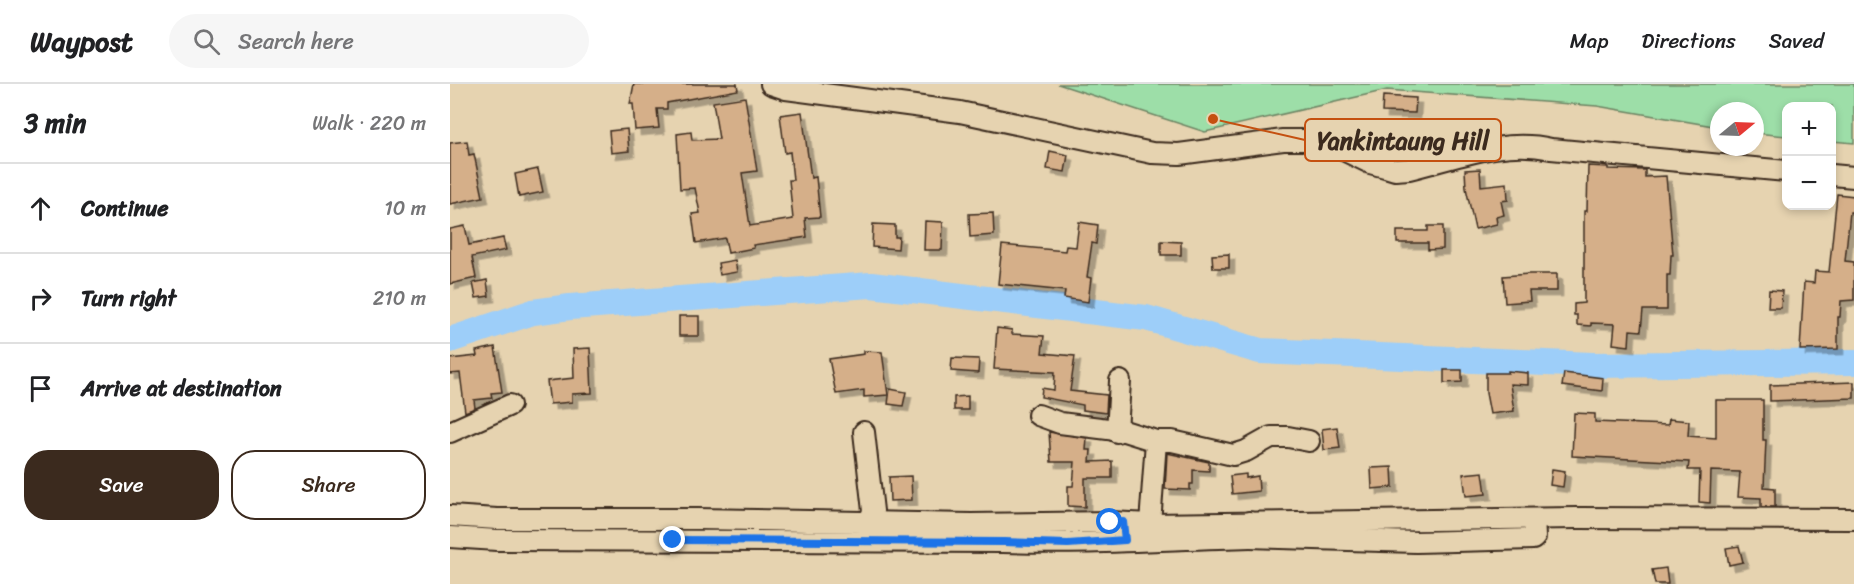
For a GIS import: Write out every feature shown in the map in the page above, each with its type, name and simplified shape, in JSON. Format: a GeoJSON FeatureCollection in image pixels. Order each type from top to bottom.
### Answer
{"type":"FeatureCollection","features":[{"type":"Feature","properties":{"kind":"street"},"geometry":{"type":"LineString","coordinates":[[771,84],[786,89],[960,112],[1168,154],[1283,140],[1312,140],[1337,147],[1370,163],[1395,170],[1409,169],[1497,147],[1524,145],[1782,171]]}},
{"type":"Feature","properties":{"kind":"street"},"geometry":{"type":"LineString","coordinates":[[1836,175],[1854,177]]}},
{"type":"Feature","properties":{"kind":"street"},"geometry":{"type":"LineString","coordinates":[[1118,432],[1120,381]]}},
{"type":"Feature","properties":{"kind":"street"},"geometry":{"type":"LineString","coordinates":[[450,432],[510,405]]}},
{"type":"Feature","properties":{"kind":"street"},"geometry":{"type":"LineString","coordinates":[[1038,415],[1060,423],[1124,431],[1156,441],[1172,441],[1233,455],[1270,437],[1309,441]]}},
{"type":"Feature","properties":{"kind":"street"},"geometry":{"type":"LineString","coordinates":[[864,432],[873,512],[864,523]]}},
{"type":"Feature","properties":{"kind":"street"},"geometry":{"type":"LineString","coordinates":[[1150,525],[1156,441]]}},
{"type":"Feature","properties":{"kind":"street"},"geometry":{"type":"LineString","coordinates":[[450,516],[497,519],[971,524],[1124,531],[1854,519]]}},
{"type":"Feature","properties":{"kind":"street"},"geometry":{"type":"LineString","coordinates":[[450,537],[497,540],[1062,544],[1150,525],[1249,529]]}},
{"type":"Feature","properties":{"kind":"green space"},"geometry":{"type":"Polygon","coordinates":[[[1058,84],[1854,84],[1854,143],[1836,141],[1836,102],[1782,102],[1782,136],[1764,134],[1764,102],[1710,102],[1710,125],[1597,106],[1387,90],[1205,132],[1058,84]]]}},
{"type":"Feature","properties":{"kind":"building"},"geometry":{"type":"Polygon","coordinates":[[[634,84],[737,84],[738,90],[667,103],[667,109],[657,109],[659,128],[635,130],[633,104],[630,104],[634,84]]]}},
{"type":"Feature","properties":{"kind":"building"},"geometry":{"type":"Polygon","coordinates":[[[1383,96],[1416,98],[1415,113],[1382,112],[1383,96]]]}},
{"type":"Feature","properties":{"kind":"building"},"geometry":{"type":"Polygon","coordinates":[[[745,97],[757,171],[742,173],[750,226],[793,219],[789,180],[793,180],[790,152],[785,153],[780,115],[802,112],[811,178],[816,177],[820,217],[805,218],[807,237],[753,245],[754,248],[728,253],[725,238],[696,243],[692,214],[700,213],[695,188],[680,189],[677,134],[691,132],[692,140],[719,139],[713,102],[745,97]]]}},
{"type":"Feature","properties":{"kind":"building"},"geometry":{"type":"Polygon","coordinates":[[[627,129],[629,151],[611,153],[609,131],[627,129]]]}},
{"type":"Feature","properties":{"kind":"building"},"geometry":{"type":"Polygon","coordinates":[[[467,141],[469,155],[474,154],[483,197],[450,204],[450,143],[467,141]]]}},
{"type":"Feature","properties":{"kind":"building"},"geometry":{"type":"Polygon","coordinates":[[[1050,151],[1068,155],[1065,172],[1047,169],[1050,151]]]}},
{"type":"Feature","properties":{"kind":"building"},"geometry":{"type":"Polygon","coordinates":[[[1588,166],[1645,170],[1645,177],[1666,176],[1673,255],[1671,255],[1670,275],[1667,275],[1667,310],[1643,310],[1641,331],[1630,330],[1629,346],[1613,344],[1615,324],[1577,325],[1577,315],[1574,315],[1574,304],[1584,303],[1584,211],[1587,211],[1588,166]]]}},
{"type":"Feature","properties":{"kind":"building"},"geometry":{"type":"Polygon","coordinates":[[[538,169],[543,192],[519,197],[515,174],[538,169]]]}},
{"type":"Feature","properties":{"kind":"building"},"geometry":{"type":"Polygon","coordinates":[[[1480,169],[1481,186],[1507,183],[1508,200],[1501,201],[1504,215],[1496,217],[1497,224],[1475,229],[1466,188],[1465,170],[1480,169]]]}},
{"type":"Feature","properties":{"kind":"building"},"geometry":{"type":"Polygon","coordinates":[[[1837,194],[1854,196],[1854,212],[1850,212],[1845,261],[1854,262],[1854,300],[1841,301],[1840,317],[1838,317],[1838,349],[1800,350],[1804,282],[1814,283],[1815,271],[1829,272],[1837,194]]]}},
{"type":"Feature","properties":{"kind":"building"},"geometry":{"type":"Polygon","coordinates":[[[993,213],[994,235],[970,237],[969,214],[993,213]]]}},
{"type":"Feature","properties":{"kind":"building"},"geometry":{"type":"Polygon","coordinates":[[[925,221],[943,222],[942,250],[924,250],[925,221]]]}},
{"type":"Feature","properties":{"kind":"building"},"geometry":{"type":"Polygon","coordinates":[[[1079,222],[1098,225],[1096,244],[1092,243],[1087,277],[1091,278],[1088,302],[1064,298],[1065,291],[998,284],[1002,245],[1065,251],[1066,246],[1076,247],[1079,222]]]}},
{"type":"Feature","properties":{"kind":"building"},"geometry":{"type":"Polygon","coordinates":[[[873,224],[895,225],[895,237],[899,237],[898,249],[872,247],[873,224]]]}},
{"type":"Feature","properties":{"kind":"building"},"geometry":{"type":"Polygon","coordinates":[[[465,226],[469,245],[503,238],[506,250],[472,257],[476,278],[450,284],[450,229],[465,226]]]}},
{"type":"Feature","properties":{"kind":"building"},"geometry":{"type":"Polygon","coordinates":[[[1428,226],[1443,226],[1443,249],[1428,250],[1428,243],[1397,243],[1397,231],[1428,231],[1428,226]]]}},
{"type":"Feature","properties":{"kind":"building"},"geometry":{"type":"Polygon","coordinates":[[[1161,241],[1181,242],[1181,255],[1161,255],[1161,241]]]}},
{"type":"Feature","properties":{"kind":"building"},"geometry":{"type":"Polygon","coordinates":[[[1229,254],[1229,268],[1213,268],[1212,255],[1229,254]]]}},
{"type":"Feature","properties":{"kind":"building"},"geometry":{"type":"Polygon","coordinates":[[[735,260],[737,272],[720,275],[718,263],[735,260]]]}},
{"type":"Feature","properties":{"kind":"building"},"geometry":{"type":"Polygon","coordinates":[[[1557,274],[1557,291],[1529,291],[1530,301],[1505,303],[1503,276],[1557,274]]]}},
{"type":"Feature","properties":{"kind":"building"},"geometry":{"type":"Polygon","coordinates":[[[487,280],[489,296],[476,298],[473,283],[487,280]]]}},
{"type":"Feature","properties":{"kind":"building"},"geometry":{"type":"Polygon","coordinates":[[[1769,290],[1782,291],[1781,308],[1768,308],[1769,290]]]}},
{"type":"Feature","properties":{"kind":"building"},"geometry":{"type":"Polygon","coordinates":[[[679,316],[699,316],[699,336],[679,336],[679,316]]]}},
{"type":"Feature","properties":{"kind":"building"},"geometry":{"type":"Polygon","coordinates":[[[997,328],[1012,330],[1012,334],[1044,336],[1042,353],[1075,356],[1070,391],[1107,395],[1106,413],[1083,410],[1083,405],[1041,397],[1042,388],[1054,390],[1055,372],[994,369],[997,328]]]}},
{"type":"Feature","properties":{"kind":"building"},"geometry":{"type":"Polygon","coordinates":[[[495,347],[502,392],[491,393],[492,398],[474,400],[475,408],[465,412],[460,373],[450,374],[450,359],[477,356],[476,351],[495,347]]]}},
{"type":"Feature","properties":{"kind":"building"},"geometry":{"type":"Polygon","coordinates":[[[590,348],[592,393],[572,394],[572,402],[550,404],[547,381],[574,378],[573,349],[590,348]]]}},
{"type":"Feature","properties":{"kind":"building"},"geometry":{"type":"Polygon","coordinates":[[[864,351],[882,352],[888,395],[864,397],[864,390],[836,394],[829,359],[864,354],[864,351]]]}},
{"type":"Feature","properties":{"kind":"building"},"geometry":{"type":"Polygon","coordinates":[[[952,358],[979,359],[978,373],[951,371],[952,358]]]}},
{"type":"Feature","properties":{"kind":"building"},"geometry":{"type":"Polygon","coordinates":[[[1444,370],[1462,370],[1462,382],[1444,383],[1444,370]]]}},
{"type":"Feature","properties":{"kind":"building"},"geometry":{"type":"Polygon","coordinates":[[[1508,371],[1528,373],[1528,385],[1510,384],[1514,411],[1490,414],[1486,393],[1486,373],[1508,373],[1508,371]]]}},
{"type":"Feature","properties":{"kind":"building"},"geometry":{"type":"Polygon","coordinates":[[[1564,373],[1603,378],[1602,391],[1562,386],[1564,373]]]}},
{"type":"Feature","properties":{"kind":"building"},"geometry":{"type":"Polygon","coordinates":[[[1854,382],[1854,398],[1770,401],[1770,385],[1854,382]]]}},
{"type":"Feature","properties":{"kind":"building"},"geometry":{"type":"Polygon","coordinates":[[[890,389],[906,392],[903,406],[888,404],[890,389]]]}},
{"type":"Feature","properties":{"kind":"building"},"geometry":{"type":"Polygon","coordinates":[[[968,396],[968,410],[954,410],[954,397],[968,396]]]}},
{"type":"Feature","properties":{"kind":"building"},"geometry":{"type":"Polygon","coordinates":[[[1716,400],[1763,400],[1763,440],[1766,440],[1764,487],[1775,488],[1775,507],[1761,507],[1761,498],[1738,497],[1740,472],[1711,471],[1710,503],[1699,502],[1700,470],[1688,470],[1689,462],[1572,456],[1574,413],[1595,414],[1595,422],[1668,425],[1669,419],[1689,421],[1688,436],[1716,438],[1716,400]]]}},
{"type":"Feature","properties":{"kind":"building"},"geometry":{"type":"Polygon","coordinates":[[[1337,427],[1340,448],[1324,450],[1322,429],[1337,427]]]}},
{"type":"Feature","properties":{"kind":"building"},"geometry":{"type":"Polygon","coordinates":[[[1049,432],[1087,438],[1086,450],[1091,450],[1090,462],[1112,461],[1112,478],[1085,478],[1085,507],[1068,506],[1068,486],[1073,486],[1075,462],[1051,462],[1049,432]]]}},
{"type":"Feature","properties":{"kind":"building"},"geometry":{"type":"Polygon","coordinates":[[[1167,453],[1209,462],[1209,471],[1193,470],[1193,484],[1190,484],[1190,490],[1165,489],[1167,453]]]}},
{"type":"Feature","properties":{"kind":"building"},"geometry":{"type":"Polygon","coordinates":[[[1392,467],[1393,487],[1372,489],[1371,468],[1392,467]]]}},
{"type":"Feature","properties":{"kind":"building"},"geometry":{"type":"Polygon","coordinates":[[[1552,469],[1565,471],[1563,487],[1550,485],[1552,469]]]}},
{"type":"Feature","properties":{"kind":"building"},"geometry":{"type":"Polygon","coordinates":[[[1483,472],[1486,494],[1466,496],[1463,474],[1483,472]]]}},
{"type":"Feature","properties":{"kind":"building"},"geometry":{"type":"Polygon","coordinates":[[[1246,474],[1246,478],[1258,476],[1259,491],[1232,494],[1230,476],[1246,474]]]}},
{"type":"Feature","properties":{"kind":"building"},"geometry":{"type":"Polygon","coordinates":[[[911,476],[912,500],[890,501],[889,477],[911,476]]]}},
{"type":"Feature","properties":{"kind":"building"},"geometry":{"type":"Polygon","coordinates":[[[1739,546],[1743,562],[1729,565],[1726,548],[1739,546]]]}},
{"type":"Feature","properties":{"kind":"building"},"geometry":{"type":"Polygon","coordinates":[[[1666,568],[1668,584],[1655,584],[1652,570],[1666,568]]]}},
{"type":"Feature","properties":{"kind":"waterway"},"geometry":{"type":"LineString","coordinates":[[450,340],[533,312],[570,307],[871,285],[1146,318],[1260,351],[1592,365],[1854,362]]}},
{"type":"Feature","properties":{"kind":"place","name":"Yankintaung Hill"},"geometry":{"type":"Point","coordinates":[1213,119]}},
{"type":"Feature","properties":{"kind":"route"},"geometry":{"type":"LineString","coordinates":[[673,540],[1068,544],[1125,540],[1123,522],[1110,522]]}}]}
